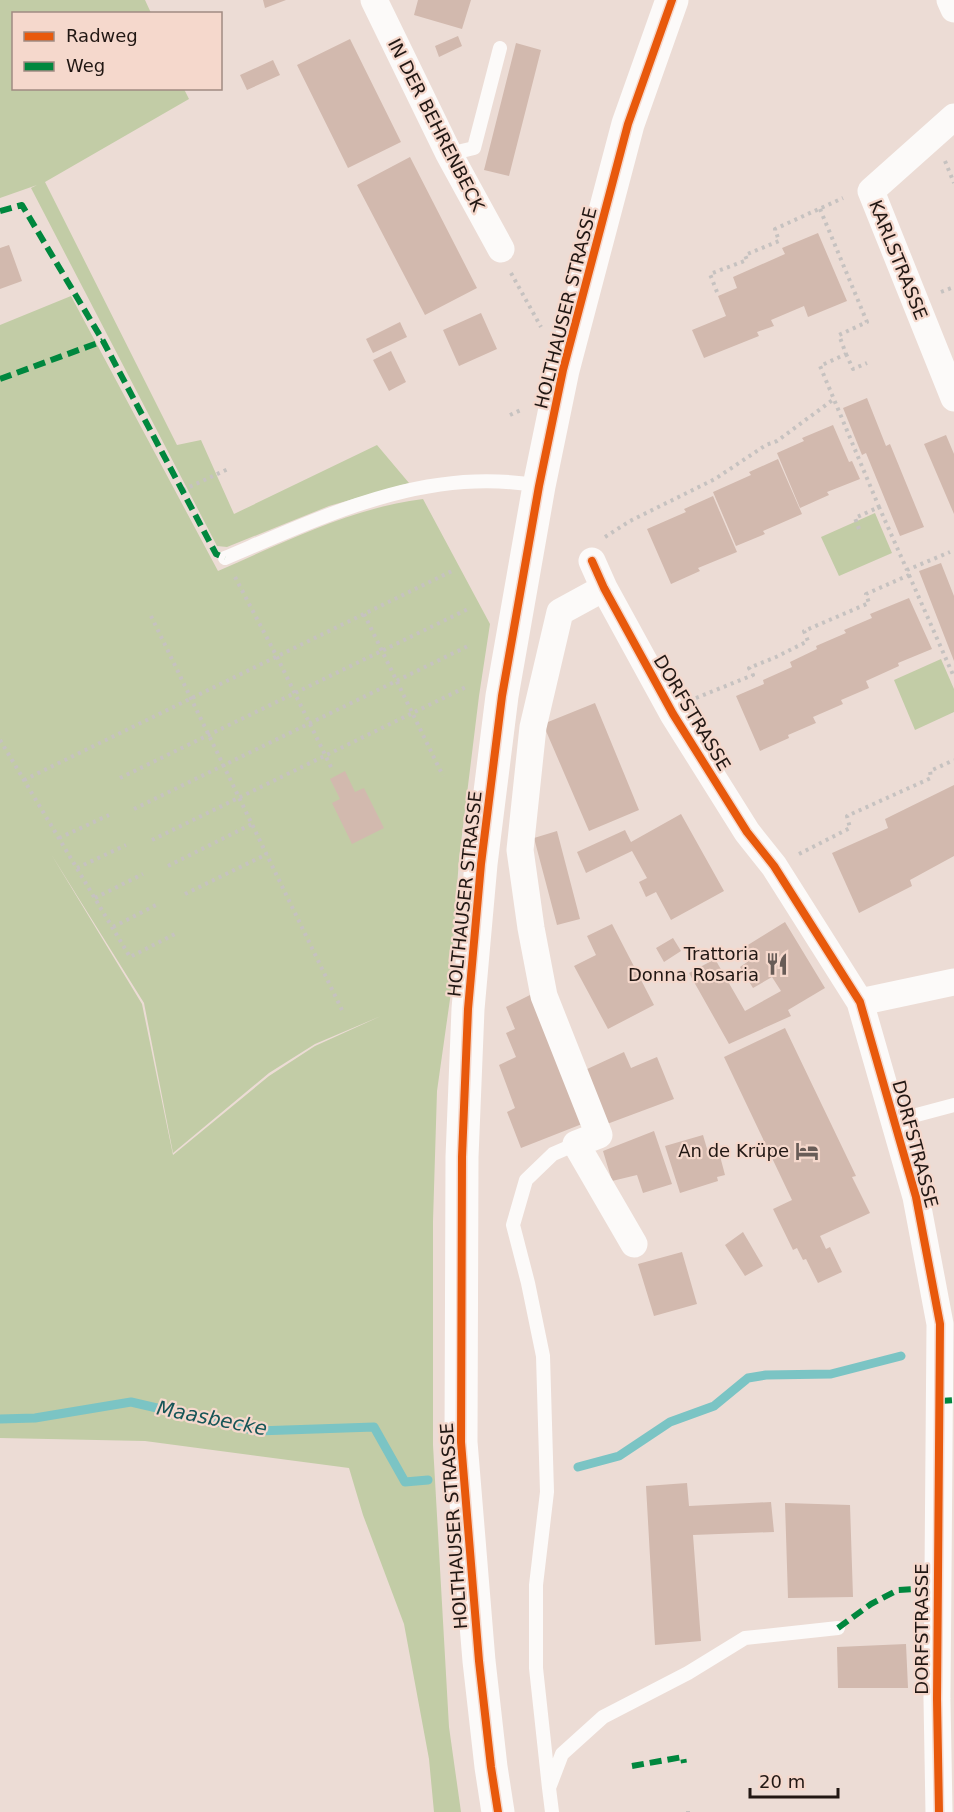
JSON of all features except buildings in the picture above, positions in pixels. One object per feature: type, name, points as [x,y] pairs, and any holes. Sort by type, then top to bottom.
[{"type":"street","name":"IN DER BEHRENBECK","points":[[374,0],[449,154],[501,249]]},
{"type":"street","name":"HOLTHAUSER STRASSE","points":[[498,1812],[479,1661],[461,1442],[462,1156],[468,1009],[481,864],[502,696],[539,486],[563,370],[628,124],[672,0]]},
{"type":"street","points":[[950,0],[954,9]]},
{"type":"street","name":"KARLSTRASSE","points":[[954,117],[871,191],[954,398]]},
{"type":"street","name":"DORFSTRASSE","points":[[592,561],[604,588],[673,714],[747,832],[774,866],[860,1002],[916,1197],[940,1324],[947,1401],[936,1699],[939,1812]]},
{"type":"street","points":[[604,588],[560,612],[533,727],[520,850],[544,996],[599,1135],[576,1144],[634,1244]]},
{"type":"street","points":[[860,1002],[954,982]]},
{"type":"lane","points":[[449,154],[474,148],[500,48]]},
{"type":"lane","points":[[225,558],[327,514],[402,491],[456,481],[520,482],[539,486]]},
{"type":"lane","points":[[894,1121],[954,1105]]},
{"type":"lane","points":[[552,1812],[536,1668],[536,1585],[547,1492],[543,1356],[513,1225],[526,1180],[553,1154],[576,1144]]},
{"type":"lane","points":[[549,1788],[562,1754],[603,1717],[688,1673],[745,1638],[838,1628]]},
{"type":"path","points":[[717,292],[710,274],[747,260],[745,255],[779,241],[776,229],[854,194],[871,191]]},
{"type":"path","points":[[820,209],[867,322],[839,335],[853,369],[867,363]]},
{"type":"path","points":[[501,249],[515,284],[545,336]]},
{"type":"path","points":[[846,354],[820,366],[954,677]]},
{"type":"path","points":[[592,561],[585,551],[630,521],[715,479],[766,445],[777,441],[834,399]]},
{"type":"path","points":[[183,490],[228,469]]},
{"type":"path","points":[[859,529],[855,518],[879,507]]},
{"type":"path","points":[[907,570],[950,552]]},
{"type":"path","points":[[225,558],[332,769]]},
{"type":"path","points":[[24,780],[452,571]]},
{"type":"path","points":[[704,695],[753,675],[749,668],[808,641],[804,631],[869,603],[866,594],[909,576]]},
{"type":"path","points":[[120,778],[470,608]]},
{"type":"path","points":[[364,614],[443,776]]},
{"type":"path","points":[[151,616],[342,1010]]},
{"type":"path","points":[[134,809],[470,645]]},
{"type":"path","points":[[152,840],[466,687]]},
{"type":"path","points":[[0,740],[130,957],[175,934]]},
{"type":"path","points":[[774,866],[850,828],[847,816],[931,778],[930,771],[954,760]]},
{"type":"path","points":[[59,838],[109,815]]},
{"type":"path","points":[[168,866],[252,824]]},
{"type":"path","points":[[76,868],[126,845]]},
{"type":"path","points":[[185,894],[267,854]]},
{"type":"path","points":[[95,898],[143,874]]},
{"type":"path","points":[[113,927],[158,904]]},
{"type":"green space","points":[[0,0],[145,0],[151,12],[12,12],[12,90],[184,90],[189,99],[45,182],[177,445],[201,440],[234,514],[377,445],[409,483],[329,506],[227,547],[217,546],[31,188],[37,185],[0,198]]},
{"type":"green space","points":[[71,296],[218,571],[344,518],[396,503],[423,499],[490,624],[459,859],[450,985],[452,985],[437,1091],[433,1221],[433,1445],[449,1727],[461,1812],[434,1812],[429,1759],[404,1624],[363,1515],[349,1468],[145,1441],[0,1438],[0,325]],"holes":[[[51,854],[144,1003],[173,1153],[269,1073],[315,1044],[381,1016],[315,1046],[269,1076],[173,1155],[142,1004]]]},
{"type":"green space","points":[[875,513],[892,553],[839,576],[821,537]]},
{"type":"green space","points":[[941,659],[954,689],[954,712],[915,730],[894,680]]},
{"type":"waterway","name":"Maasbecke","points":[[578,1467],[619,1456],[670,1422],[714,1406],[748,1378],[766,1375],[831,1374],[901,1356]]},
{"type":"waterway","name":"Maasbecke","points":[[0,1419],[35,1418],[131,1402],[257,1431],[374,1427],[405,1482],[428,1480]]},
{"type":"marked path","points":[[0,211],[22,205],[103,341],[216,554],[225,558]]},
{"type":"marked path","points":[[0,379],[103,341]]},
{"type":"marked path","points":[[940,1401],[954,1400]]},
{"type":"marked path","points":[[838,1628],[871,1604],[898,1590],[937,1588]]},
{"type":"marked path","points":[[632,1766],[683,1757],[684,1763]]},
{"type":"cycle path","points":[[498,1812],[479,1661],[461,1442],[462,1157],[468,1009],[481,864],[502,696],[539,486],[563,370],[628,124],[672,0]]},
{"type":"cycle path","points":[[592,561],[604,588],[673,714],[747,832],[774,866],[860,1002],[916,1197],[940,1324],[937,1699],[939,1812]]},
{"type":"place","name":"Trattoria Donna Rosaria","points":[[777,964]]},
{"type":"place","name":"An de Krüpe","points":[[807,1151]]}]
